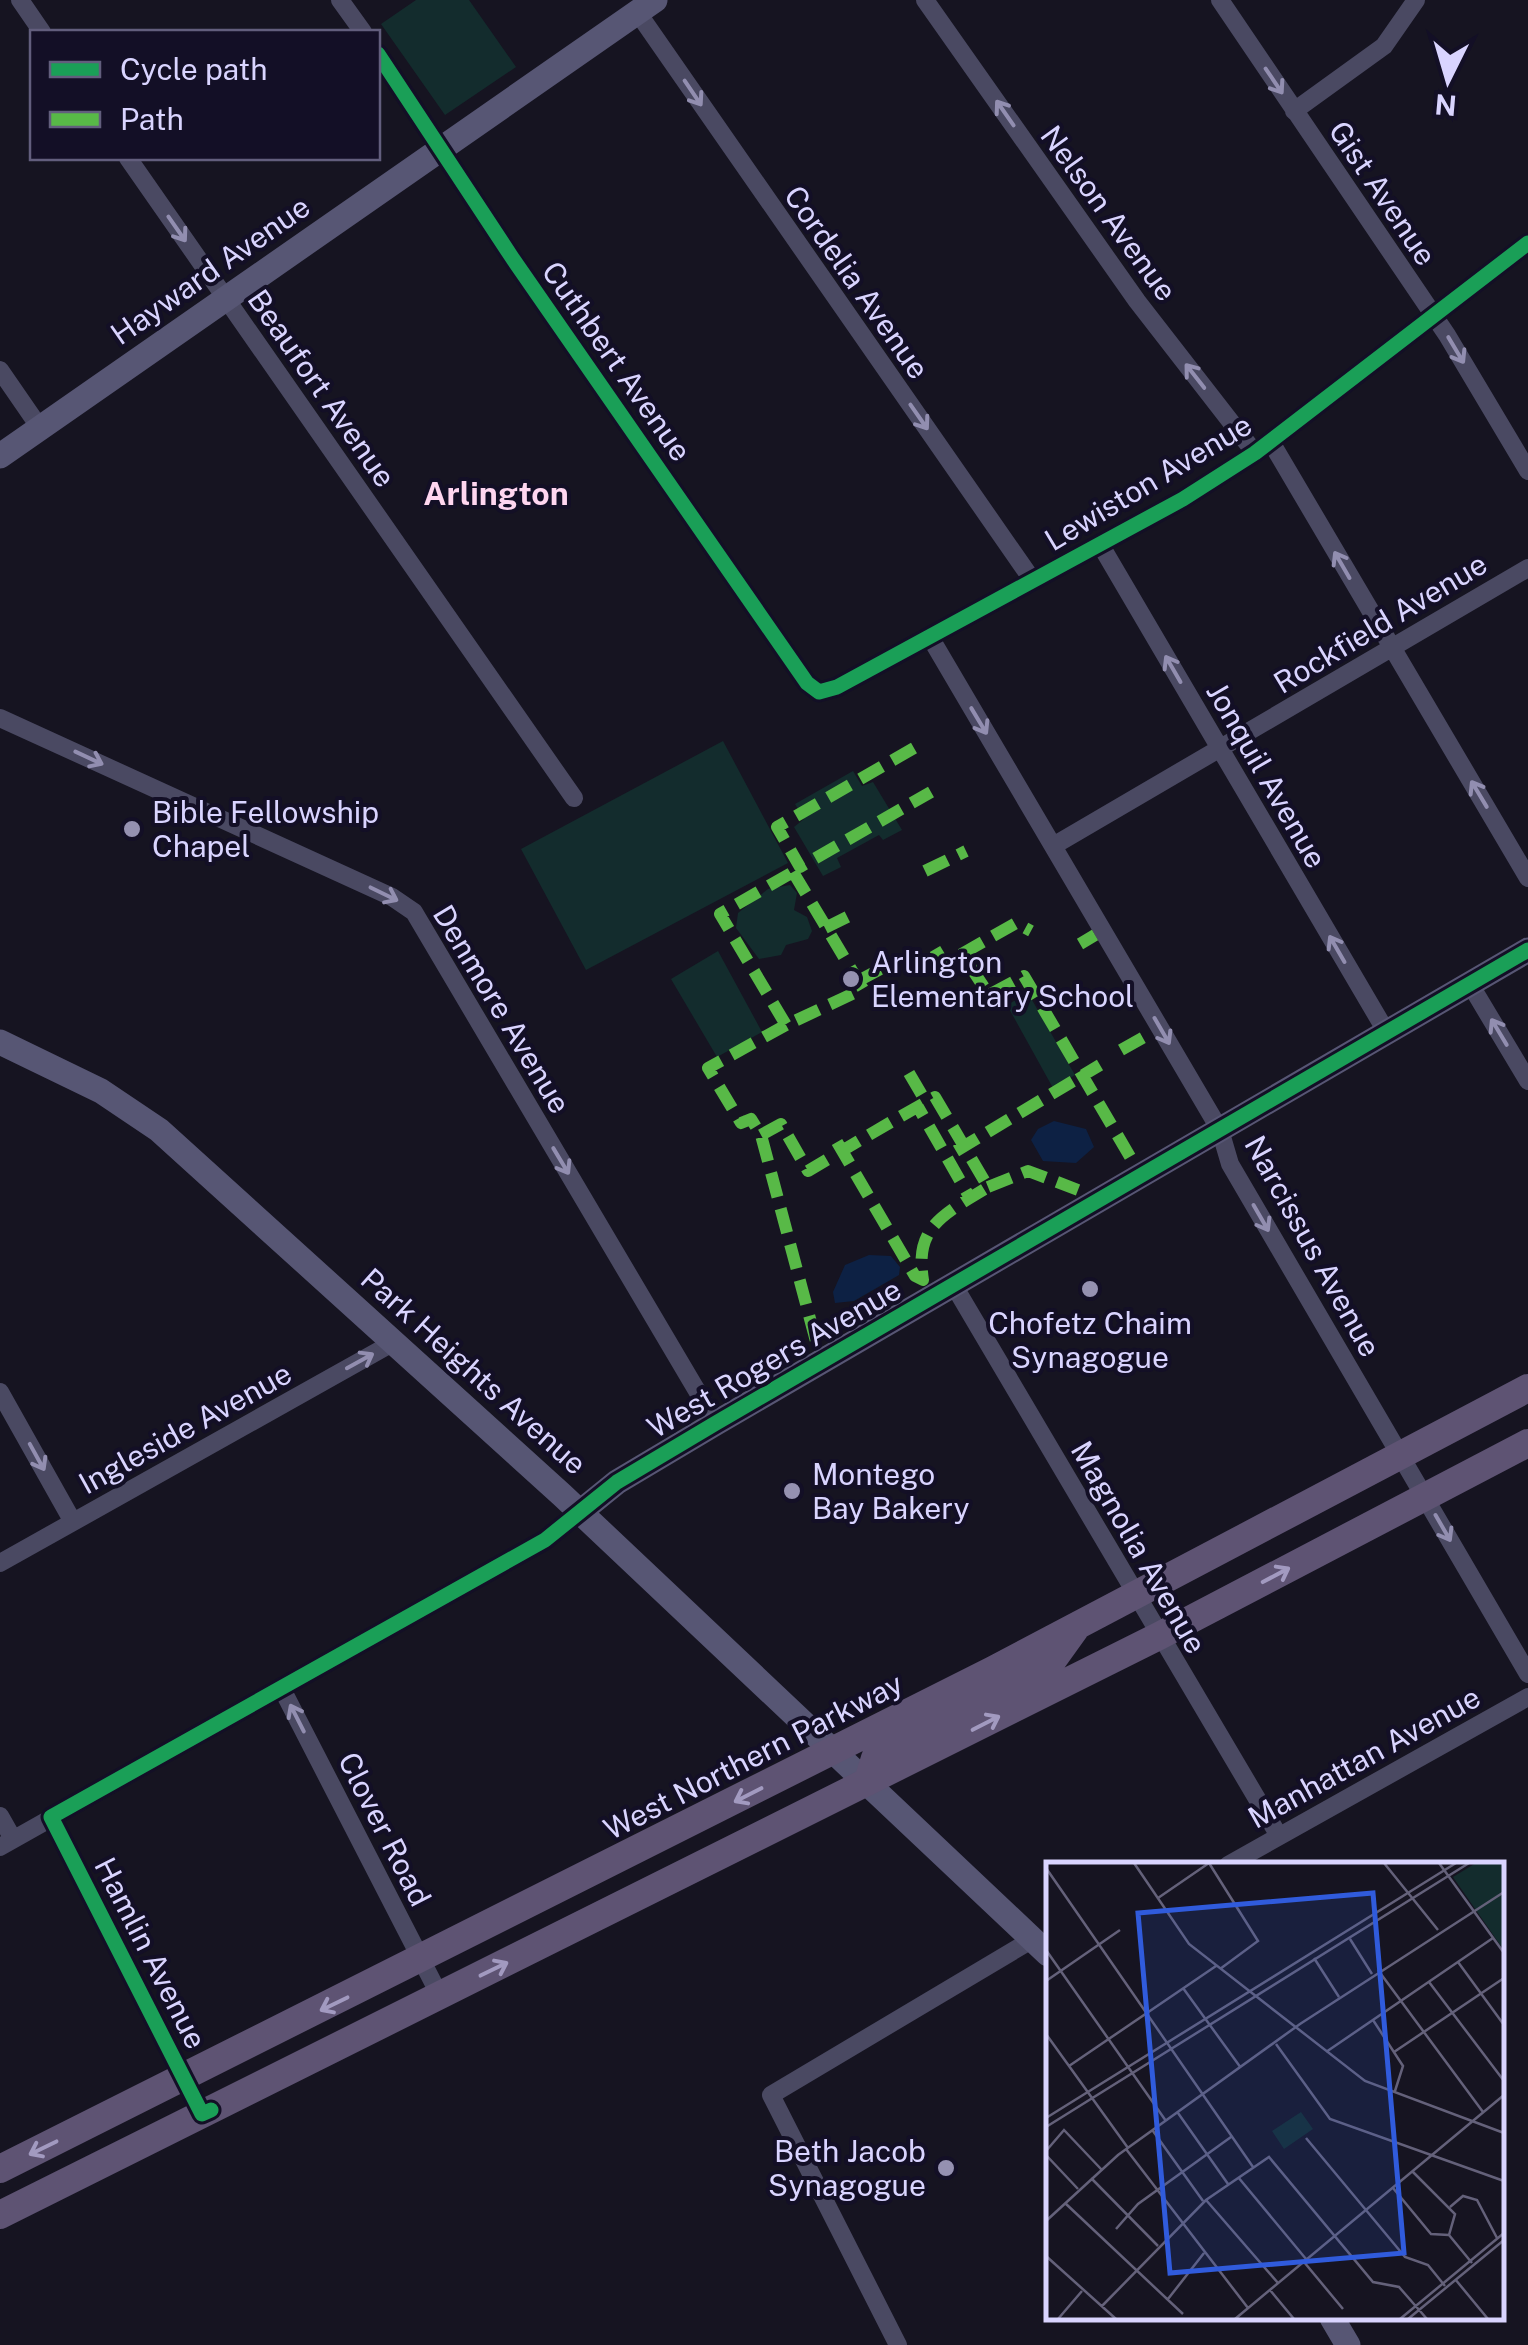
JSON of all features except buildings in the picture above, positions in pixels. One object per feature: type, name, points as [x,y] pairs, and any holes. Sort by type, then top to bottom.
[{"type":"main road","name":"West Northern Parkway","points":[[0,2168],[835,1750],[1528,1388]]},
{"type":"main road","points":[[0,2216],[1159,1636],[1528,1444]]},
{"type":"main road","points":[[868,1782],[875,1758],[1052,1661],[1066,1648],[1077,1626]]},
{"type":"street","points":[[20,0],[41,30]]},
{"type":"street","points":[[340,0],[362,30]]},
{"type":"street","name":"Nelson Avenue","points":[[925,0],[1136,300],[1255,454]]},
{"type":"street","name":"Gist Avenue","points":[[1220,0],[1435,316],[1528,471]]},
{"type":"street","points":[[1294,110],[1384,46],[1416,0]]},
{"type":"street","name":"Hayward Avenue","points":[[0,456],[647,6]]},
{"type":"street","name":"Cordelia Avenue","points":[[647,6],[1033,581]]},
{"type":"street","name":"Cuthbert Avenue","points":[[380,57],[785,651],[819,692]]},
{"type":"street","name":"Beaufort Avenue","points":[[129,160],[574,798]]},
{"type":"street","name":"Lewiston Avenue","points":[[819,692],[837,687],[1033,581],[1255,454],[1528,243]]},
{"type":"street","points":[[0,370],[40,428]]},
{"type":"street","points":[[1271,442],[1528,878]]},
{"type":"street","name":"Jonquil Avenue","points":[[1100,544],[1387,1033]]},
{"type":"street","name":"Rockfield Avenue","points":[[1053,846],[1528,568]]},
{"type":"street","name":"Narcissus Avenue","points":[[930,637],[1220,1130],[1230,1164],[1528,1674]]},
{"type":"street","name":"Denmore Avenue","points":[[0,718],[392,897],[414,912],[716,1423]]},
{"type":"street","name":"West Rogers Avenue","points":[[6,1843],[534,1546],[618,1482],[716,1423],[1528,950]]},
{"type":"street","points":[[1470,984],[1528,1081]]},
{"type":"street","name":"Park Heights Avenue","points":[[0,1042],[101,1091],[158,1130],[396,1341],[1040,1946]]},
{"type":"street","name":"Magnolia Avenue","points":[[954,1284],[1278,1836]]},
{"type":"street","name":"Ingleside Avenue","points":[[0,1563],[396,1341]]},
{"type":"street","points":[[0,1392],[73,1522]]},
{"type":"street","name":"Clover Road","points":[[281,1687],[440,1996]]},
{"type":"street","name":"Manhattan Avenue","points":[[1233,1862],[1528,1697]]},
{"type":"street","points":[[0,1816],[6,1843]]},
{"type":"street","name":"Hamlin Avenue","points":[[52,1817],[202,2114]]},
{"type":"street","points":[[898,2345],[771,2095],[1040,1946]]},
{"type":"street","points":[[1333,2320],[1348,2345]]},
{"type":"green space","points":[[416,0],[469,0],[516,67],[445,115],[381,24]]},
{"type":"green space","points":[[723,741],[788,863],[586,970],[521,849]]},
{"type":"green space","points":[[853,771],[862,786],[873,782],[902,830],[883,840],[879,835],[837,858],[841,867],[823,876],[794,827],[804,819],[795,804]]},
{"type":"green space","points":[[790,885],[797,893],[794,910],[807,917],[812,931],[808,939],[786,945],[781,955],[759,959],[736,928],[738,913],[768,889]]},
{"type":"green space","points":[[718,951],[762,1032],[717,1057],[671,979]]},
{"type":"green space","points":[[1028,993],[1075,1075],[1053,1088],[1007,1005]]},
{"type":"water","points":[[1054,1121],[1086,1129],[1094,1147],[1076,1163],[1043,1161],[1031,1140],[1038,1129]]},
{"type":"water","points":[[869,1255],[891,1256],[900,1267],[899,1275],[854,1301],[835,1303],[833,1292],[845,1265]]},
{"type":"marked path","points":[[914,748],[777,827],[800,867],[931,792]]},
{"type":"marked path","points":[[925,871],[966,851]]},
{"type":"marked path","points":[[793,872],[863,989],[786,1025],[720,914],[800,867]]},
{"type":"marked path","points":[[825,928],[853,914]]},
{"type":"marked path","points":[[935,949],[944,964],[1016,923],[1031,931]]},
{"type":"marked path","points":[[1080,944],[1095,935]]},
{"type":"marked path","points":[[858,981],[888,965]]},
{"type":"marked path","points":[[970,966],[989,995],[1024,976],[1132,1160]]},
{"type":"marked path","points":[[786,1025],[708,1068],[741,1123],[751,1119],[761,1135],[817,1345]]},
{"type":"marked path","points":[[1121,1050],[1153,1032]]},
{"type":"marked path","points":[[956,1151],[1100,1065]]},
{"type":"marked path","points":[[909,1073],[926,1102]]},
{"type":"marked path","points":[[761,1135],[781,1124],[808,1171],[935,1097],[988,1187],[970,1198],[918,1107]]},
{"type":"marked path","points":[[837,1142],[915,1276],[923,1280],[922,1251],[930,1230],[970,1198]]},
{"type":"marked path","points":[[988,1187],[1028,1171],[1078,1190]]},
{"type":"cycle path","points":[[380,57],[513,259],[807,683],[819,692],[837,687],[1183,499],[1255,453],[1528,243]]},
{"type":"cycle path","points":[[211,2110],[202,2114],[51,1817],[545,1540],[617,1482],[1528,950]]},
{"type":"place","name":"Bible Fellowship Chapel","points":[[132,829]]},
{"type":"place","name":"Arlington Elementary School","points":[[851,979]]},
{"type":"place","name":"Chofetz Chaim Synagogue","points":[[1090,1289]]},
{"type":"place","name":"Montego Bay Bakery","points":[[792,1491]]},
{"type":"place","name":"Beth Jacob Synagogue","points":[[946,2168]]},
{"type":"district","name":"Arlington","points":[[496,493]]}]
